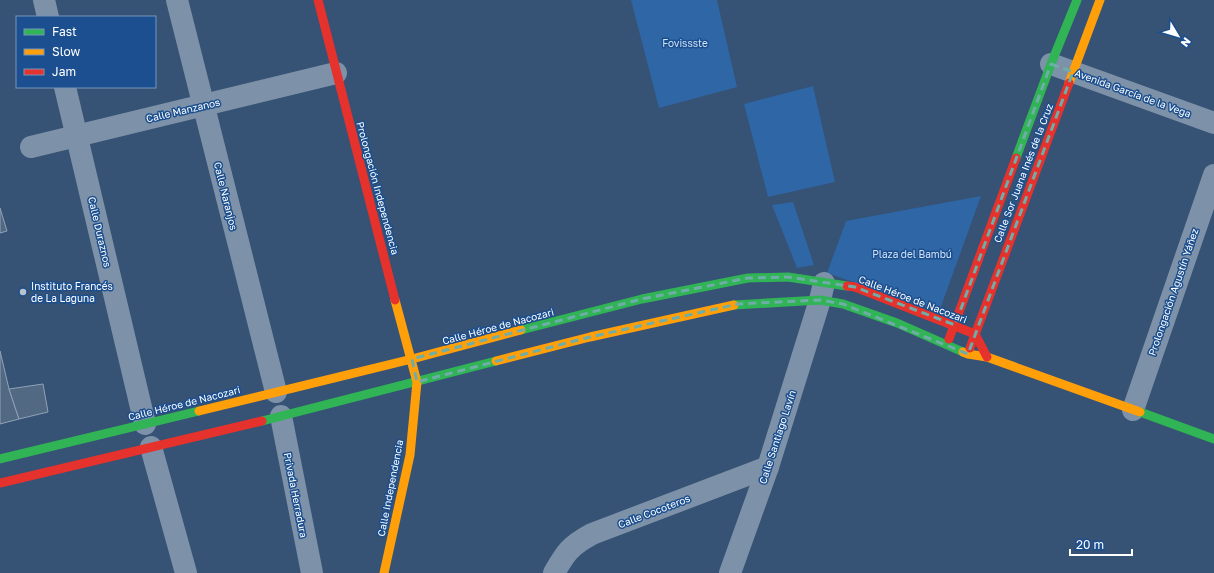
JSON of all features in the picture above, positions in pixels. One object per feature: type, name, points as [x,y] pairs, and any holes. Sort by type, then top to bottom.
[{"type":"main road","name":"Prolongación Independencia","points":[[318,0],[417,382]]},
{"type":"main road","name":"Calle Sor Juana Inés de la Cruz","points":[[946,345],[1051,64],[1077,0]]},
{"type":"main road","name":"Calle Sor Juana Inés de la Cruz","points":[[968,354],[1100,0]]},
{"type":"main road","name":"Calle Héroe de Nacozari","points":[[0,459],[412,360],[642,300],[748,278],[788,277],[822,291],[843,304],[897,323],[968,354],[987,357],[1214,439]]},
{"type":"main road","name":"Calle Héroe de Nacozari","points":[[0,484],[281,416],[590,337],[738,304],[822,291],[855,287],[975,334],[987,357]]},
{"type":"main road","name":"Calle Independencia","points":[[384,573],[410,455],[417,382]]},
{"type":"street","points":[[44,0],[48,16]]},
{"type":"street","name":"Calle Naranjos","points":[[177,0],[276,392]]},
{"type":"street","name":"Avenida García de la Vega","points":[[1051,64],[1214,122]]},
{"type":"street","name":"Calle Manzanos","points":[[31,147],[336,74]]},
{"type":"street","name":"Calle Duraznos","points":[[66,88],[145,424]]},
{"type":"street","name":"Prolongación Agustín Yáñez","points":[[1132,410],[1214,175]]},
{"type":"street","name":"Calle Santiago Lavín","points":[[730,573],[768,467],[822,291]]},
{"type":"street","name":"Privada Herradura","points":[[281,416],[312,573]]},
{"type":"street","points":[[151,447],[186,573]]},
{"type":"street","name":"Calle Cocoteros","points":[[554,573],[564,554],[576,543],[592,534],[768,467]]},
{"type":"highlighted area","points":[[1051,64],[1073,72],[968,354],[843,304],[820,300],[738,304],[590,337],[417,382],[412,359],[642,299],[748,278],[788,277],[855,287],[955,325]]},
{"type":"green space","name":"Fovissste","points":[[631,0],[717,0],[737,87],[659,108]]},
{"type":"green space","points":[[813,86],[835,182],[768,197],[744,104]]},
{"type":"green space","name":"Plaza del Bambú","points":[[981,196],[939,312],[827,273],[846,221]]},
{"type":"green space","points":[[793,202],[814,265],[797,268],[772,205]]},
{"type":"building","points":[[0,208],[7,231],[0,233]]},
{"type":"building","points":[[0,351],[9,389],[19,419],[0,424]]},
{"type":"building","points":[[43,384],[48,412],[19,419],[9,389]]},
{"type":"traffic: fast","points":[[1016,158],[1051,64],[1077,0]]},
{"type":"traffic: fast","points":[[521,330],[642,299],[748,278],[788,277],[847,286]]},
{"type":"traffic: fast","points":[[734,305],[820,300],[843,304],[897,323],[963,352]]},
{"type":"traffic: fast","points":[[262,421],[496,361]]},
{"type":"traffic: fast","points":[[0,459],[199,411]]},
{"type":"traffic: fast","points":[[1140,412],[1214,439]]},
{"type":"traffic: slow","points":[[1069,83],[1100,0]]},
{"type":"traffic: slow","points":[[384,573],[410,455],[417,382],[395,300]]},
{"type":"traffic: slow","points":[[496,361],[590,337],[734,305]]},
{"type":"traffic: slow","points":[[199,411],[412,359],[521,330]]},
{"type":"traffic: slow","points":[[963,352],[987,357],[1140,412]]},
{"type":"traffic: jam","points":[[318,0],[395,300]]},
{"type":"traffic: jam","points":[[970,348],[1069,83]]},
{"type":"traffic: jam","points":[[949,339],[1016,158]]},
{"type":"traffic: jam","points":[[847,286],[855,287],[975,334],[987,357]]},
{"type":"traffic: jam","points":[[0,483],[262,421]]},
{"type":"place","name":"Instituto Francés de La Laguna","points":[[23,292]]}]
